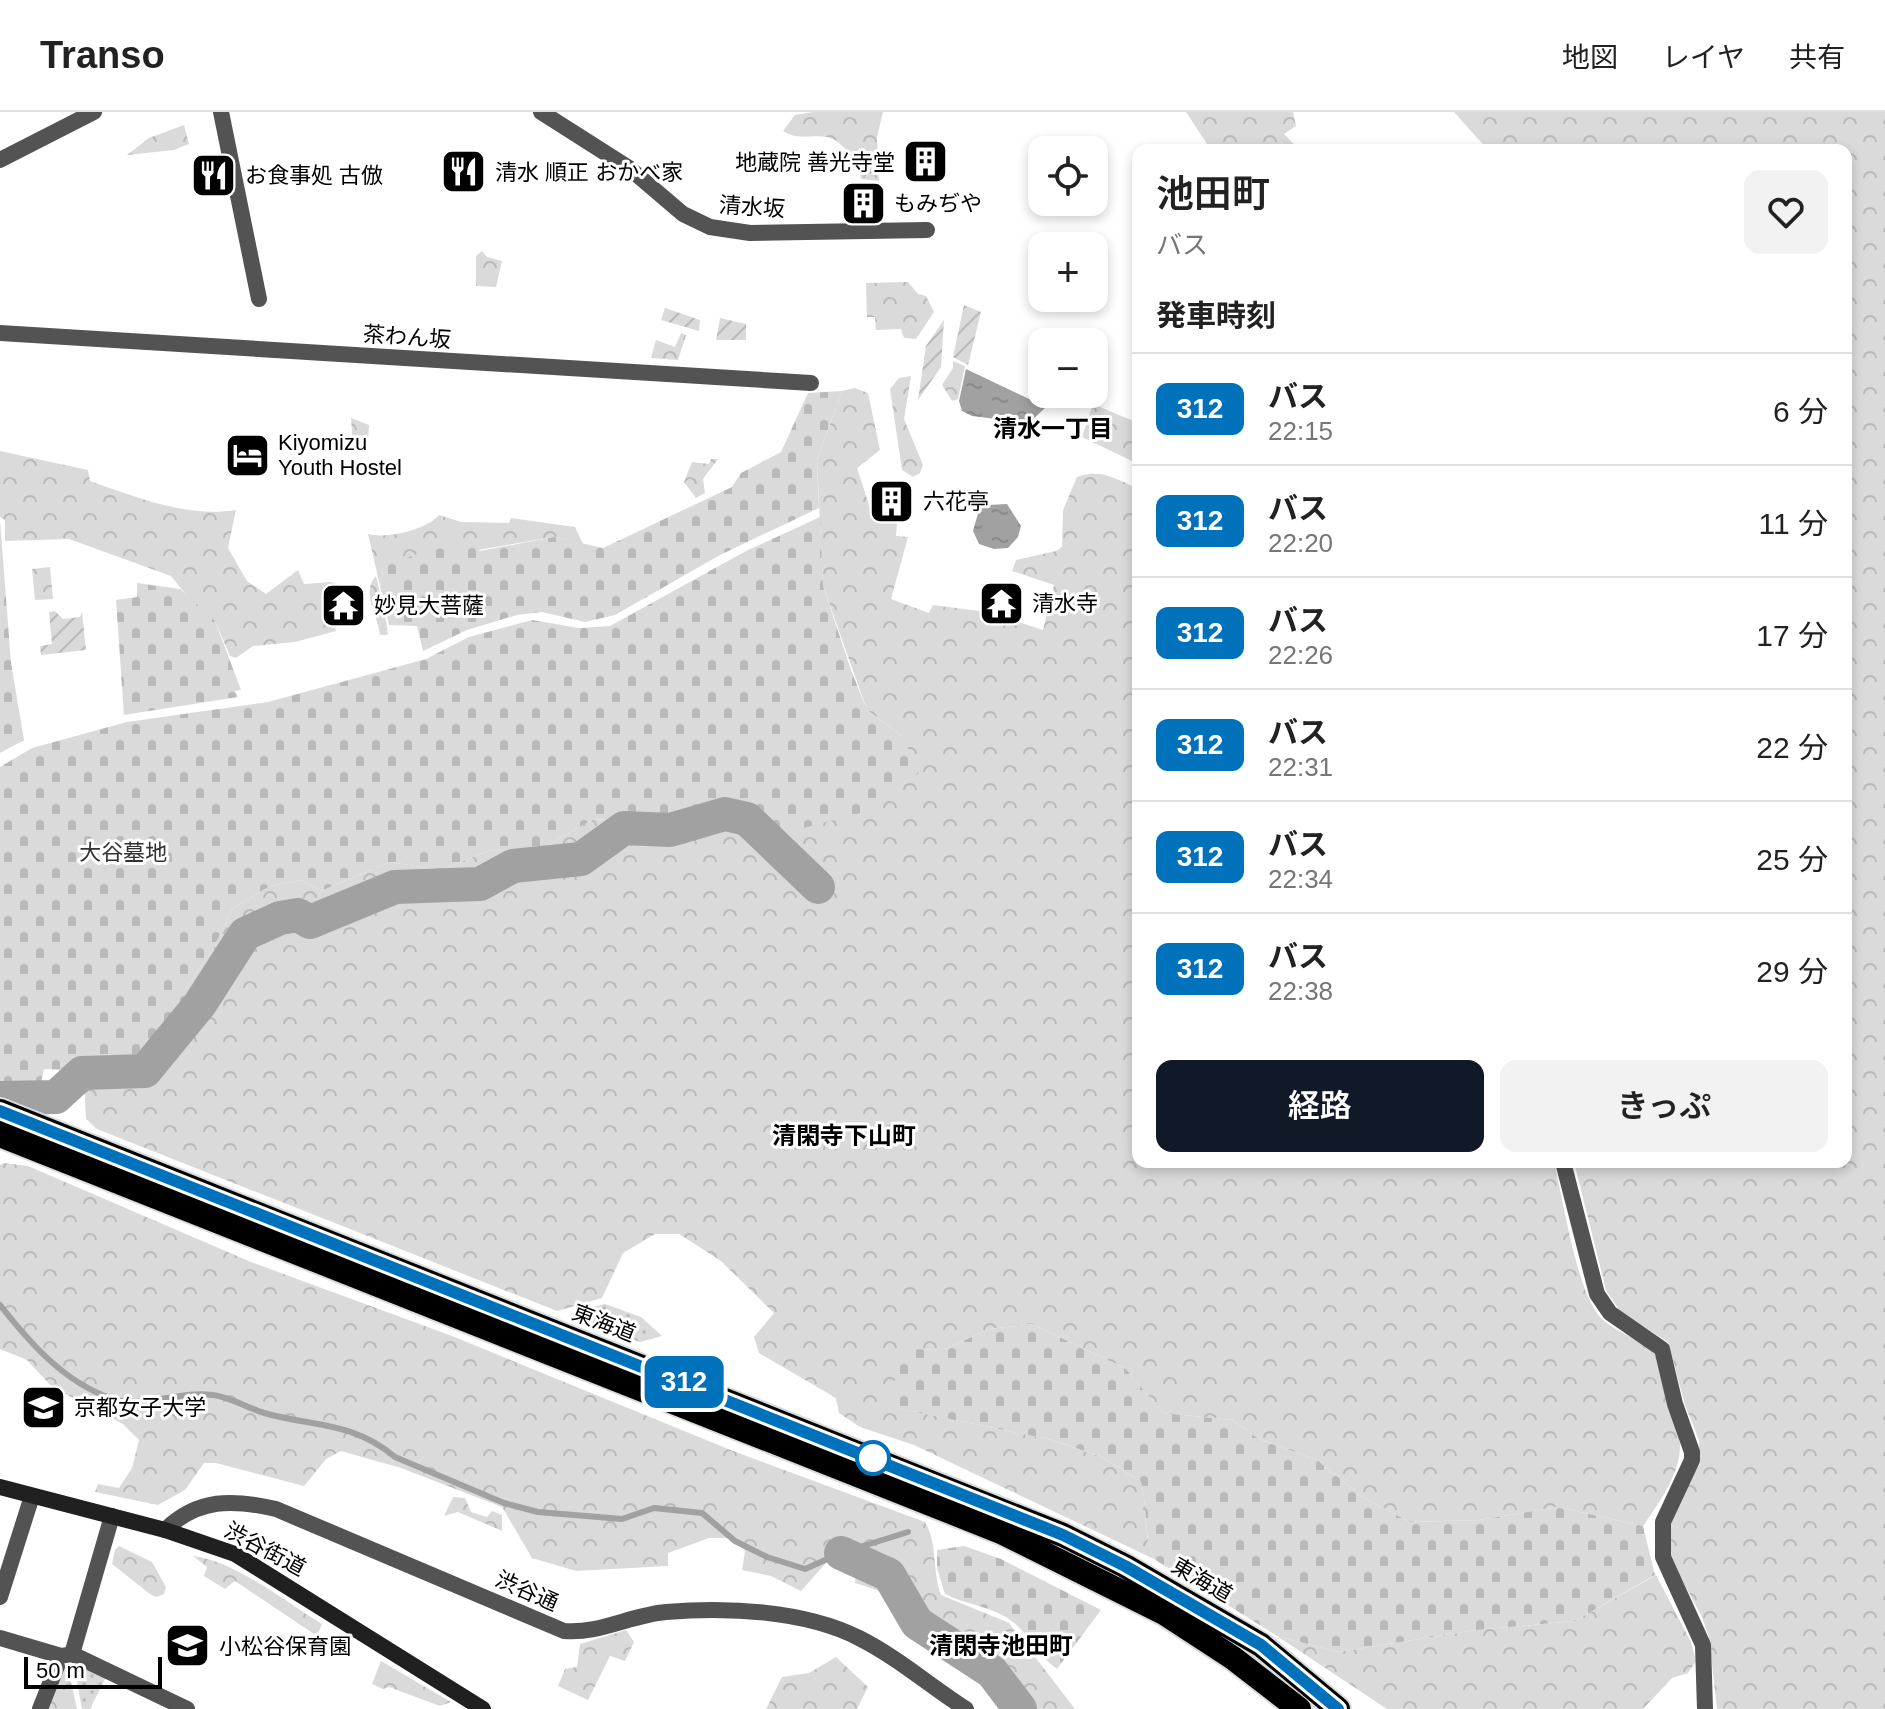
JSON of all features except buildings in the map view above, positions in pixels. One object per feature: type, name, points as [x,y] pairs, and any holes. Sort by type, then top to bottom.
[{"type":"highway","name":"東海道","points":[[0,1111],[1063,1535],[1125,1566],[1261,1645],[1338,1709]]},
{"type":"highway","points":[[0,1135],[1001,1532],[1164,1613],[1233,1658],[1299,1709]]},
{"type":"main road","name":"渋谷街道","points":[[0,1487],[165,1530],[212,1545],[256,1565],[483,1709]]},
{"type":"street","points":[[0,160],[94,112]]},
{"type":"street","points":[[221,112],[259,299]]},
{"type":"street","name":"清水坂","points":[[541,112],[629,168],[683,214],[710,227],[750,233],[927,230]]},
{"type":"street","name":"茶わん坂","points":[[0,333],[811,383]]},
{"type":"street","points":[[1565,1168],[1597,1294],[1610,1313],[1662,1349],[1675,1404],[1692,1443],[1692,1460],[1671,1499],[1661,1542],[1663,1557],[1703,1645],[1705,1709]]},
{"type":"street","points":[[0,1597],[32,1496]]},
{"type":"street","name":"渋谷通","points":[[165,1530],[186,1511],[208,1503],[242,1503],[276,1509],[564,1631],[589,1631],[668,1612],[761,1614],[816,1624],[857,1636],[966,1709]]},
{"type":"street","points":[[40,1709],[67,1655],[112,1516]]},
{"type":"street","points":[[0,1638],[67,1655],[187,1709]]},
{"type":"green space","points":[[883,112],[877,137],[879,181],[861,179],[849,154],[833,139],[794,136],[783,131],[795,115]]},
{"type":"green space","points":[[1186,112],[1293,112],[1296,126],[1284,134],[1294,144],[1207,144]]},
{"type":"green space","points":[[1454,112],[1885,112],[1885,1709],[1717,1709],[1709,1637],[1702,1617],[1669,1556],[1669,1534],[1676,1501],[1700,1464],[1699,1440],[1685,1405],[1668,1342],[1620,1311],[1606,1290],[1576,1168],[1852,1168],[1852,144],[1483,144]]},
{"type":"green space","points":[[184,125],[189,144],[174,150],[127,155],[149,138]]},
{"type":"green space","points":[[482,251],[487,257],[502,261],[496,287],[476,286],[476,256]]},
{"type":"green space","points":[[908,282],[918,294],[926,296],[934,312],[916,339],[904,338],[901,329],[876,330],[875,317],[867,317],[866,283]]},
{"type":"green space","points":[[964,305],[981,312],[968,365],[953,357]]},
{"type":"green space","points":[[665,308],[700,320],[699,331],[661,320]]},
{"type":"green space","points":[[720,318],[746,324],[746,340],[716,340]]},
{"type":"green space","points":[[944,320],[941,367],[918,400],[926,346]]},
{"type":"green space","points":[[681,333],[686,335],[678,360],[651,358],[656,340],[675,347]]},
{"type":"green space","points":[[953,361],[965,366],[958,399],[952,401],[942,385],[953,368]]},
{"type":"green space","points":[[911,376],[904,419],[923,465],[920,473],[913,477],[902,470],[890,389],[899,378]]},
{"type":"green space","points":[[855,388],[868,393],[880,450],[857,468],[872,514],[898,511],[896,536],[908,537],[891,599],[929,613],[933,605],[987,612],[1043,630],[1054,585],[1012,571],[1016,560],[1062,547],[1063,510],[1077,477],[1101,474],[1132,486],[1132,1168],[1555,1168],[1578,1267],[1592,1305],[1606,1323],[1644,1345],[1657,1357],[1678,1427],[1680,1444],[1672,1479],[1643,1526],[1558,1507],[1479,1520],[1410,1522],[1364,1498],[1317,1460],[1259,1439],[1232,1420],[1163,1413],[1126,1369],[1032,1324],[989,1329],[943,1350],[916,1349],[892,1407],[1052,1440],[1102,1457],[1141,1482],[1148,1540],[1154,1559],[914,1445],[860,1427],[839,1413],[836,1398],[759,1353],[754,1337],[774,1313],[721,1261],[679,1234],[655,1234],[623,1253],[602,1298],[557,1311],[97,1129],[86,1119],[88,1079],[101,1071],[141,1066],[183,992],[213,949],[232,909],[270,886],[301,880],[321,891],[390,862],[440,870],[493,849],[534,853],[594,819],[644,823],[728,805],[903,737],[867,710],[823,586],[817,460],[842,391]]},
{"type":"green space","points":[[842,391],[817,460],[819,508],[720,555],[615,615],[585,622],[542,612],[517,615],[467,630],[423,651],[417,626],[389,625],[380,586],[384,566],[432,549],[476,546],[480,551],[554,537],[603,548],[732,487],[741,473],[781,452],[808,393]]},
{"type":"green space","points":[[1092,408],[1102,408],[1132,420],[1132,461],[1082,437]]},
{"type":"green space","points":[[351,418],[369,425],[368,442],[353,447]]},
{"type":"green space","points":[[0,451],[88,470],[90,481],[180,509],[236,510],[228,548],[247,581],[266,594],[298,570],[304,584],[331,582],[339,585],[348,614],[334,622],[336,631],[295,642],[253,646],[236,658],[230,656],[215,621],[195,606],[171,576],[69,539],[5,541],[5,520],[0,517]]},
{"type":"green space","points":[[711,459],[718,459],[703,479],[705,493],[696,498],[684,482],[692,462],[709,464]]},
{"type":"green space","points":[[439,515],[461,522],[509,523],[511,518],[575,527],[583,544],[554,537],[384,566],[380,586],[368,534],[406,532],[425,525]]},
{"type":"green space","name":"大谷墓地","points":[[820,517],[823,586],[851,670],[867,710],[903,737],[919,773],[881,804],[864,812],[762,839],[728,805],[644,823],[594,819],[534,853],[493,849],[440,870],[390,862],[321,891],[301,880],[270,886],[232,909],[213,949],[183,992],[186,1006],[140,1066],[99,1071],[44,1069],[38,1095],[0,1084],[0,767],[32,748],[127,722],[268,702],[426,659],[469,637],[532,620],[579,628],[610,626],[746,551]]},
{"type":"green space","points":[[0,520],[11,663],[24,740],[0,753]]},
{"type":"green space","points":[[50,567],[53,599],[35,600],[32,569]]},
{"type":"green space","points":[[376,576],[388,635],[380,635],[370,598]]},
{"type":"green space","points":[[137,583],[180,589],[215,621],[241,690],[235,691],[238,697],[124,715],[116,600],[137,597]]},
{"type":"green space","points":[[55,611],[63,619],[80,617],[82,612],[86,650],[41,655],[40,646],[52,644],[49,612]]},
{"type":"green space","points":[[0,1165],[28,1166],[251,1262],[452,1336],[733,1451],[925,1522],[932,1539],[941,1595],[1009,1623],[1075,1709],[1022,1709],[1001,1677],[973,1653],[940,1634],[895,1596],[855,1583],[857,1562],[832,1556],[801,1591],[771,1576],[742,1570],[745,1551],[736,1538],[709,1538],[668,1553],[668,1566],[576,1571],[532,1558],[502,1507],[401,1468],[341,1451],[326,1459],[304,1486],[216,1463],[204,1463],[185,1490],[158,1505],[95,1492],[98,1484],[119,1488],[132,1468],[139,1440],[123,1424],[52,1387],[27,1360],[0,1349]]},
{"type":"green space","points":[[605,1304],[641,1317],[662,1336],[640,1342],[574,1320],[571,1313]]},
{"type":"green space","points":[[1032,1324],[1126,1369],[1163,1413],[1232,1420],[1259,1439],[1317,1460],[1364,1498],[1410,1522],[1479,1520],[1558,1507],[1643,1526],[1655,1575],[1575,1621],[1476,1630],[1338,1652],[1277,1636],[1154,1559],[1148,1540],[1141,1482],[1102,1457],[1052,1440],[891,1407],[896,1370],[916,1349],[943,1350],[989,1329]]},
{"type":"green space","points":[[453,1497],[465,1498],[471,1512],[487,1517],[492,1511],[502,1515],[502,1531],[458,1512],[444,1516]]},
{"type":"green space","points":[[119,1546],[152,1562],[166,1587],[164,1594],[156,1597],[150,1594],[112,1564]]},
{"type":"green space","points":[[964,1546],[1001,1559],[1101,1610],[1057,1669],[1009,1619],[945,1594],[937,1568],[937,1550]]},
{"type":"green space","points":[[193,1556],[226,1566],[276,1594],[322,1624],[317,1636],[235,1581],[225,1589],[204,1576],[207,1567]]},
{"type":"green space","points":[[1656,1575],[1691,1642],[1696,1661],[1688,1673],[1672,1678],[1643,1709],[1387,1709],[1277,1636],[1338,1652],[1476,1630],[1575,1621]]},
{"type":"green space","points":[[626,1630],[634,1642],[625,1661],[610,1656],[588,1700],[558,1686],[565,1669],[577,1667],[580,1644]]},
{"type":"green space","points":[[836,1657],[868,1687],[857,1709],[766,1709],[782,1677],[809,1673]]},
{"type":"green space","points":[[381,1661],[451,1702],[440,1706],[372,1684]]},
{"type":"green space","points":[[67,1663],[77,1709],[44,1709]]},
{"type":"green space","points":[[74,1665],[106,1677],[90,1709],[82,1709]]},
{"type":"water","points":[[966,369],[1028,398],[1028,408],[1045,408],[1029,423],[972,416],[962,411],[959,401]]},
{"type":"water","points":[[1007,504],[1021,526],[1018,537],[1008,548],[994,549],[979,544],[973,531],[979,510],[988,505]]},
{"type":"waterway","points":[[0,1098],[56,1097],[82,1073],[145,1071],[200,1004],[245,934],[280,918],[298,915],[310,922],[395,887],[480,884],[513,866],[581,859],[624,828],[670,830],[725,814],[747,819],[818,887]]},
{"type":"waterway","points":[[0,1305],[36,1347],[62,1371],[110,1398],[136,1402],[200,1394],[219,1396],[264,1413],[348,1431],[379,1445],[395,1457],[504,1503],[538,1512],[622,1519],[654,1508],[702,1513],[735,1541],[767,1557],[805,1569],[841,1553],[908,1532]]},
{"type":"waterway","points":[[841,1553],[889,1575],[917,1623],[992,1672],[1020,1709]]},
{"type":"bus line","name":"312","points":[[0,1111],[1063,1535],[1125,1566],[1261,1645],[1338,1709]]},
{"type":"place","name":"地蔵院 善光寺堂","points":[[926,162]]},
{"type":"place","name":"清水 順正 おかべ家","points":[[464,172]]},
{"type":"place","name":"お食事処 古倣","points":[[214,175]]},
{"type":"place","name":"もみぢや","points":[[863,203]]},
{"type":"place","name":"Kiyomizu Youth Hostel","points":[[247,455]]},
{"type":"place","name":"六花亭","points":[[892,501]]},
{"type":"place","name":"清水寺","points":[[1001,603]]},
{"type":"place","name":"妙見大菩薩","points":[[343,605]]},
{"type":"place","name":"京都女子大学","points":[[43,1407]]},
{"type":"place","name":"小松谷保育園","points":[[188,1646]]},
{"type":"district","name":"清水一丁目","points":[[1053,428]]},
{"type":"district","name":"清閑寺下山町","points":[[844,1135]]},
{"type":"district","name":"清閑寺池田町","points":[[1001,1645]]}]
